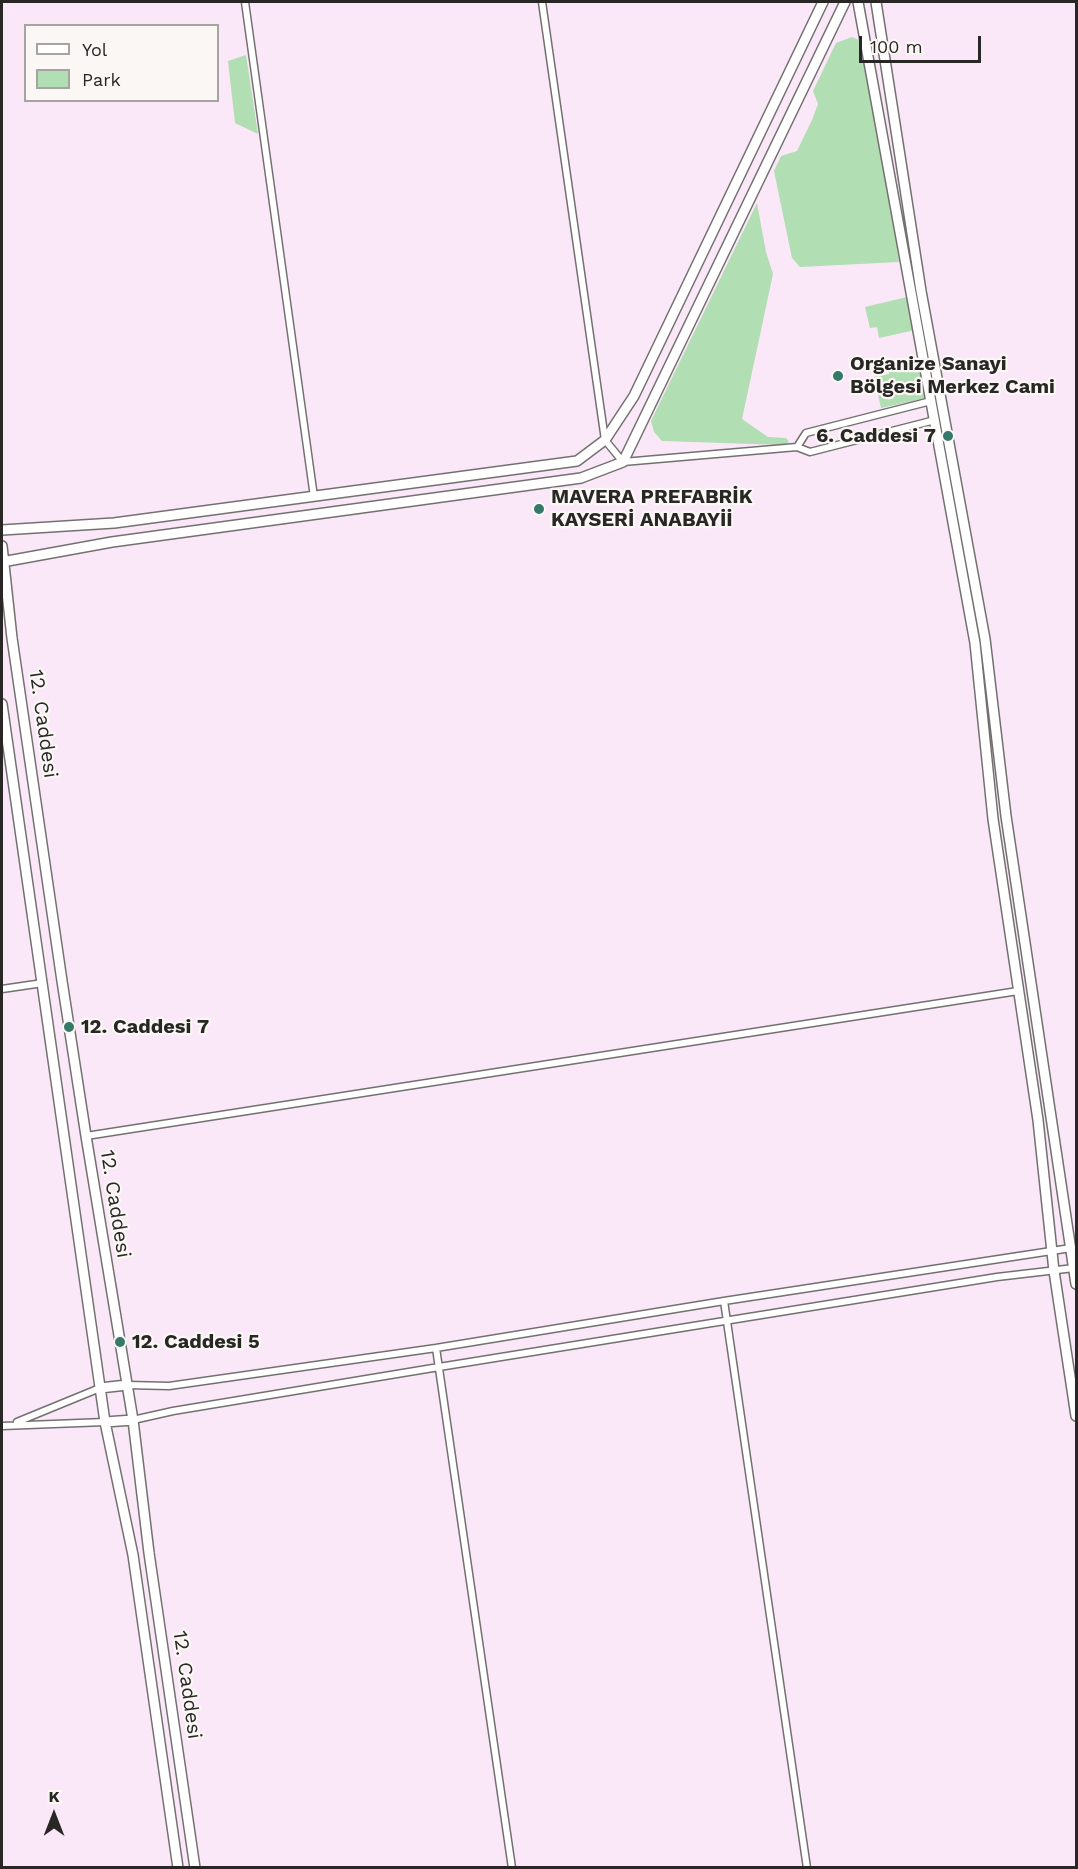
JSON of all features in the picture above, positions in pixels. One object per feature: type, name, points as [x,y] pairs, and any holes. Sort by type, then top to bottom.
[{"type":"street","points":[[245,2],[317,513]]},
{"type":"street","points":[[542,2],[605,440],[623,462]]},
{"type":"street","points":[[2,530],[114,522],[577,461],[605,440],[634,396],[823,2]]},
{"type":"street","points":[[623,462],[844,2]]},
{"type":"street","points":[[858,2],[975,643],[993,819],[1038,1120],[1054,1271],[1077,1416]]},
{"type":"street","points":[[876,2],[921,291],[985,639],[1006,816],[1077,1284]]},
{"type":"street","points":[[797,447],[806,433],[931,401]]},
{"type":"street","points":[[2,561],[112,542],[581,478],[623,462],[797,447],[810,452],[935,420]]},
{"type":"street","name":"12. Caddesi","points":[[2,546],[12,638],[86,1136],[134,1420],[149,1553],[195,1868]]},
{"type":"street","name":"12. Caddesi","points":[[2,704],[105,1422],[133,1555],[178,1868]]},
{"type":"street","points":[[2,988],[42,983]]},
{"type":"street","points":[[86,1136],[1018,991]]},
{"type":"street","points":[[14,1424],[100,1388],[127,1385],[169,1386],[436,1348],[1052,1251],[1074,1254]]},
{"type":"street","points":[[2,1426],[134,1420],[173,1411],[439,1366],[997,1277],[1074,1268]]},
{"type":"street","points":[[724,1301],[807,1868]]},
{"type":"street","points":[[436,1348],[512,1868]]},
{"type":"shaded area","points":[[2,2],[1076,2],[1076,1867],[2,1867]]},
{"type":"green space","points":[[852,37],[861,41],[892,208],[899,262],[800,267],[792,258],[774,171],[781,156],[797,151],[818,104],[813,91],[836,43]]},
{"type":"green space","points":[[246,55],[258,134],[235,123],[228,61]]},
{"type":"green space","points":[[757,203],[766,252],[773,274],[742,419],[768,437],[786,438],[789,442],[784,445],[662,441],[654,432],[651,421]]},
{"type":"green space","points":[[907,297],[915,330],[879,338],[877,327],[870,328],[865,307]]},
{"type":"green space","points":[[918,361],[926,398],[881,408],[874,377],[889,374],[888,367]]},
{"type":"place","name":"Organize Sanayi Bölgesi Merkez Cami","points":[[838,376]]},
{"type":"place","name":"6. Caddesi 7","points":[[948,436]]},
{"type":"place","name":"MAVERA PREFABRİK KAYSERİ ANABAYİİ","points":[[539,509]]},
{"type":"place","name":"12. Caddesi 7","points":[[69,1027]]},
{"type":"place","name":"12. Caddesi 5","points":[[120,1342]]}]
